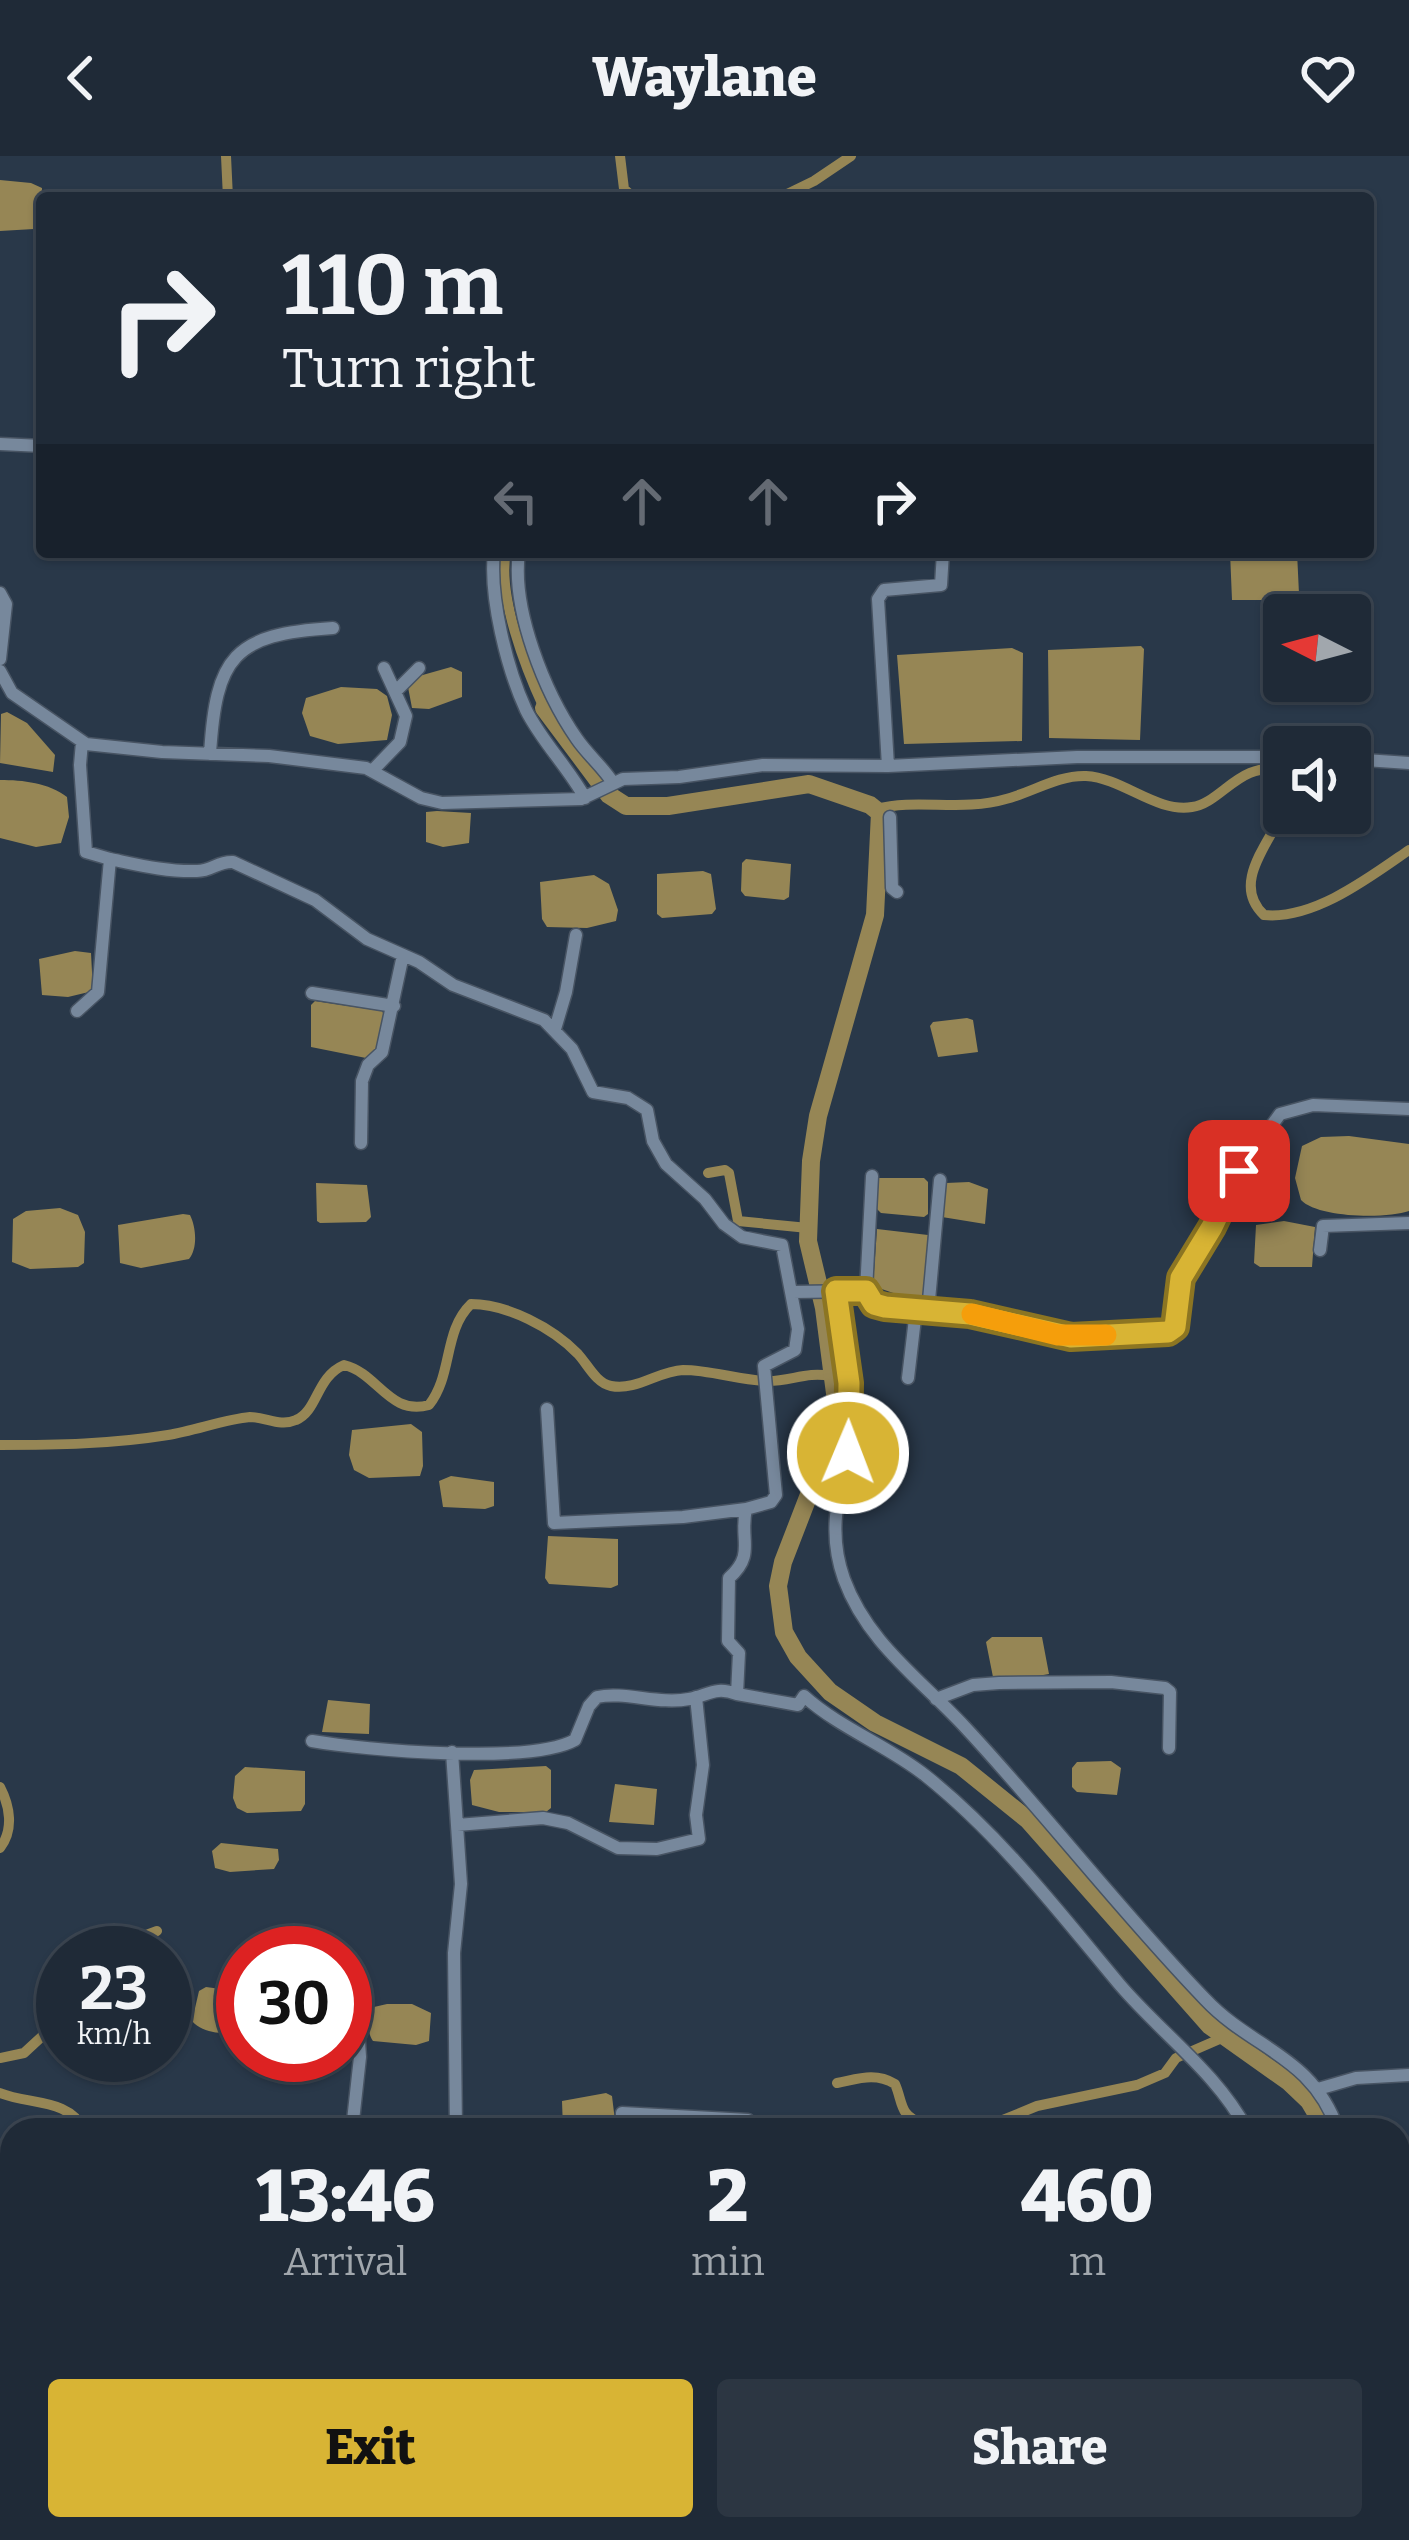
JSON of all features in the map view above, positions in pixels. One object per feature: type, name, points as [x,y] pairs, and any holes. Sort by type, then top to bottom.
[{"type":"street","points":[[0,444],[36,446]]},
{"type":"street","points":[[494,558],[498,616],[525,708],[587,797]]},
{"type":"street","points":[[519,558],[521,600],[543,681],[573,733],[612,784]]},
{"type":"street","points":[[889,766],[878,599],[884,590],[941,584],[943,558]]},
{"type":"street","points":[[0,593],[6,604],[0,658]]},
{"type":"street","points":[[210,754],[214,698],[235,658],[286,631],[333,628]]},
{"type":"street","points":[[374,770],[391,755],[404,732],[406,716],[384,668]]},
{"type":"street","points":[[396,691],[419,668]]},
{"type":"street","points":[[1,677],[24,702],[82,742],[103,748],[278,758],[374,770],[435,802],[587,797],[623,779],[670,778],[763,765],[1263,757]]},
{"type":"street","points":[[82,742],[86,852],[172,870],[210,870],[224,861],[245,865],[315,900],[367,939],[453,985],[544,1020],[572,1049],[593,1092],[628,1098],[647,1110],[653,1142],[666,1164],[705,1199],[731,1232],[782,1245],[797,1347],[766,1363],[763,1370],[776,1495],[771,1502],[683,1517],[554,1523],[547,1409]]},
{"type":"street","points":[[1371,760],[1409,763]]},
{"type":"street","points":[[890,817],[892,889],[896,892]]},
{"type":"street","points":[[77,1011],[98,992],[110,859]]},
{"type":"street","points":[[555,1029],[576,935]]},
{"type":"street","points":[[361,1143],[362,1082],[368,1065],[382,1052],[403,955]]},
{"type":"street","points":[[312,992],[394,1006]]},
{"type":"street","points":[[872,1176],[866,1291],[879,1306],[970,1314],[1071,1337],[1168,1332],[1175,1327],[1178,1286],[1185,1270],[1239,1171],[1280,1114],[1313,1106],[1409,1109]]},
{"type":"street","points":[[908,1378],[940,1180]]},
{"type":"street","points":[[1320,1250],[1323,1226],[1409,1223]]},
{"type":"street","points":[[832,1291],[850,1417],[835,1517],[842,1574],[855,1606],[884,1648],[936,1699],[1207,2002],[1318,2089],[1332,2118]]},
{"type":"street","points":[[792,1292],[866,1291]]},
{"type":"street","points":[[737,1694],[739,1654],[728,1640],[728,1584],[731,1574],[742,1568],[746,1553],[746,1509]]},
{"type":"street","points":[[936,1699],[973,1685],[999,1683],[1111,1682],[1165,1688],[1170,1692],[1169,1748]]},
{"type":"street","points":[[312,1741],[359,1749],[452,1752],[567,1744],[575,1740],[597,1697],[696,1696],[723,1688],[798,1705],[804,1696],[836,1723],[897,1754],[930,1779],[1021,1865],[1241,2118]]},
{"type":"street","points":[[457,1825],[543,1817],[568,1823],[618,1848],[657,1849],[699,1839],[696,1816],[703,1765],[696,1696]]},
{"type":"street","points":[[452,1752],[461,1884],[454,1954],[456,2118]]},
{"type":"street","points":[[1318,2089],[1356,2078],[1409,2075]]},
{"type":"street","points":[[353,2118],[357,2082]]},
{"type":"street","points":[[622,2118],[622,2113],[712,2118]]},
{"type":"shaded area","points":[[0,180],[42,188],[36,192],[36,227],[0,231]]},
{"type":"shaded area","points":[[1230,558],[1297,558],[1299,594],[1263,594],[1263,600],[1232,600]]},
{"type":"shaded area","points":[[1141,646],[1140,740],[1049,738],[1048,650]]},
{"type":"shaded area","points":[[1012,648],[1023,653],[1022,741],[904,744],[897,655]]},
{"type":"shaded area","points":[[451,667],[462,672],[462,697],[429,709],[412,708],[408,687],[412,678]]},
{"type":"shaded area","points":[[341,687],[377,689],[387,696],[392,715],[387,740],[338,744],[310,736],[302,713],[306,698]]},
{"type":"shaded area","points":[[7,712],[27,723],[55,755],[53,772],[0,763],[1,714]]},
{"type":"shaded area","points":[[0,780],[35,783],[67,797],[69,817],[61,843],[36,847],[0,838]]},
{"type":"shaded area","points":[[426,812],[471,813],[469,843],[443,847],[426,842]]},
{"type":"shaded area","points":[[746,859],[791,864],[789,897],[745,896],[741,891]]},
{"type":"shaded area","points":[[657,874],[711,874],[716,909],[712,914],[662,918],[657,914]]},
{"type":"shaded area","points":[[594,875],[609,884],[618,910],[616,921],[587,928],[547,927],[542,919],[540,882]]},
{"type":"shaded area","points":[[75,951],[91,953],[93,991],[68,997],[42,995],[39,959]]},
{"type":"shaded area","points":[[315,1001],[382,1011],[375,1056],[311,1047],[311,1005]]},
{"type":"shaded area","points":[[973,1020],[978,1052],[938,1057],[930,1026]]},
{"type":"shaded area","points":[[1321,1137],[1409,1144],[1409,1211],[1353,1215],[1322,1210],[1301,1200],[1295,1178],[1302,1146]]},
{"type":"shaded area","points":[[879,1178],[924,1178],[928,1214],[881,1213],[876,1208]]},
{"type":"shaded area","points":[[969,1182],[988,1189],[985,1224],[942,1217],[946,1183]]},
{"type":"shaded area","points":[[316,1183],[367,1185],[371,1217],[366,1222],[320,1223]]},
{"type":"shaded area","points":[[60,1208],[78,1215],[85,1232],[84,1263],[30,1269],[12,1262],[13,1219],[26,1211]]},
{"type":"shaded area","points":[[190,1215],[195,1231],[189,1259],[141,1268],[120,1263],[118,1225]]},
{"type":"shaded area","points":[[1284,1221],[1315,1227],[1312,1267],[1254,1263],[1256,1225]]},
{"type":"shaded area","points":[[877,1229],[928,1235],[924,1305],[900,1304],[899,1295],[873,1286]]},
{"type":"shaded area","points":[[411,1424],[422,1432],[420,1476],[369,1478],[354,1470],[349,1455],[352,1430]]},
{"type":"shaded area","points":[[451,1476],[494,1482],[494,1506],[443,1507],[439,1481]]},
{"type":"shaded area","points":[[548,1536],[618,1539],[618,1585],[549,1584],[545,1578]]},
{"type":"shaded area","points":[[992,1637],[1042,1637],[1049,1674],[993,1677],[986,1642]]},
{"type":"shaded area","points":[[328,1700],[370,1704],[369,1734],[322,1732]]},
{"type":"shaded area","points":[[1111,1761],[1121,1768],[1117,1795],[1077,1792],[1072,1787],[1072,1768],[1077,1762]]},
{"type":"shaded area","points":[[546,1766],[551,1770],[551,1808],[546,1812],[499,1812],[472,1805],[474,1770]]},
{"type":"shaded area","points":[[245,1767],[305,1771],[301,1811],[247,1813],[237,1808],[235,1776]]},
{"type":"shaded area","points":[[615,1784],[657,1789],[654,1825],[609,1822]]},
{"type":"shaded area","points":[[221,1843],[278,1849],[279,1860],[274,1869],[230,1872],[215,1868],[212,1851]]},
{"type":"shaded area","points":[[216,1988],[216,2032],[192,2021],[199,1991]]},
{"type":"shaded area","points":[[412,2004],[431,2013],[429,2041],[416,2045],[373,2041],[374,2007]]},
{"type":"shaded area","points":[[606,2093],[612,2096],[615,2118],[563,2118],[562,2101]]},
{"type":"waterway","points":[[226,156],[228,192]]},
{"type":"waterway","points":[[620,156],[627,192]]},
{"type":"waterway","points":[[791,192],[851,156]]},
{"type":"waterway","points":[[505,558],[509,610],[544,708]]},
{"type":"waterway","points":[[544,708],[609,795],[626,806],[668,806],[809,784],[870,805],[880,813],[875,915],[818,1116],[811,1161],[808,1241],[824,1308],[836,1401],[827,1448],[783,1562],[778,1586],[784,1632],[798,1657],[830,1692],[875,1723],[961,1766],[1028,1820],[1210,2026],[1289,2082],[1319,2118]]},
{"type":"waterway","points":[[877,809],[989,803],[1065,778],[1086,776],[1165,805],[1192,807],[1243,776],[1263,770]]},
{"type":"waterway","points":[[1271,834],[1252,875],[1254,902],[1264,915],[1322,904],[1409,850]]},
{"type":"waterway","points":[[708,1173],[729,1173],[738,1221],[808,1228]]},
{"type":"waterway","points":[[0,1445],[126,1440],[250,1417],[290,1422],[303,1416],[328,1377],[344,1365],[404,1405],[429,1405],[442,1380],[456,1327],[471,1304],[499,1308],[543,1327],[611,1386],[630,1386],[683,1370],[766,1381],[830,1376]]},
{"type":"waterway","points":[[0,1787],[9,1818],[0,1848]]},
{"type":"waterway","points":[[1008,2118],[1037,2106],[1137,2085],[1165,2073],[1176,2058],[1222,2038]]},
{"type":"waterway","points":[[0,2058],[24,2053],[36,2042]]},
{"type":"waterway","points":[[837,2083],[888,2080],[895,2084],[905,2112],[912,2118]]},
{"type":"waterway","points":[[0,2093],[58,2107],[75,2118]]},
{"type":"slow traffic","points":[[972,1314],[1058,1335],[1106,1335]]},
{"type":"route","points":[[848,1453],[849,1383],[836,1291],[866,1291],[874,1304],[885,1307],[970,1314],[1071,1337],[1168,1332],[1175,1327],[1181,1278],[1239,1171]]}]
